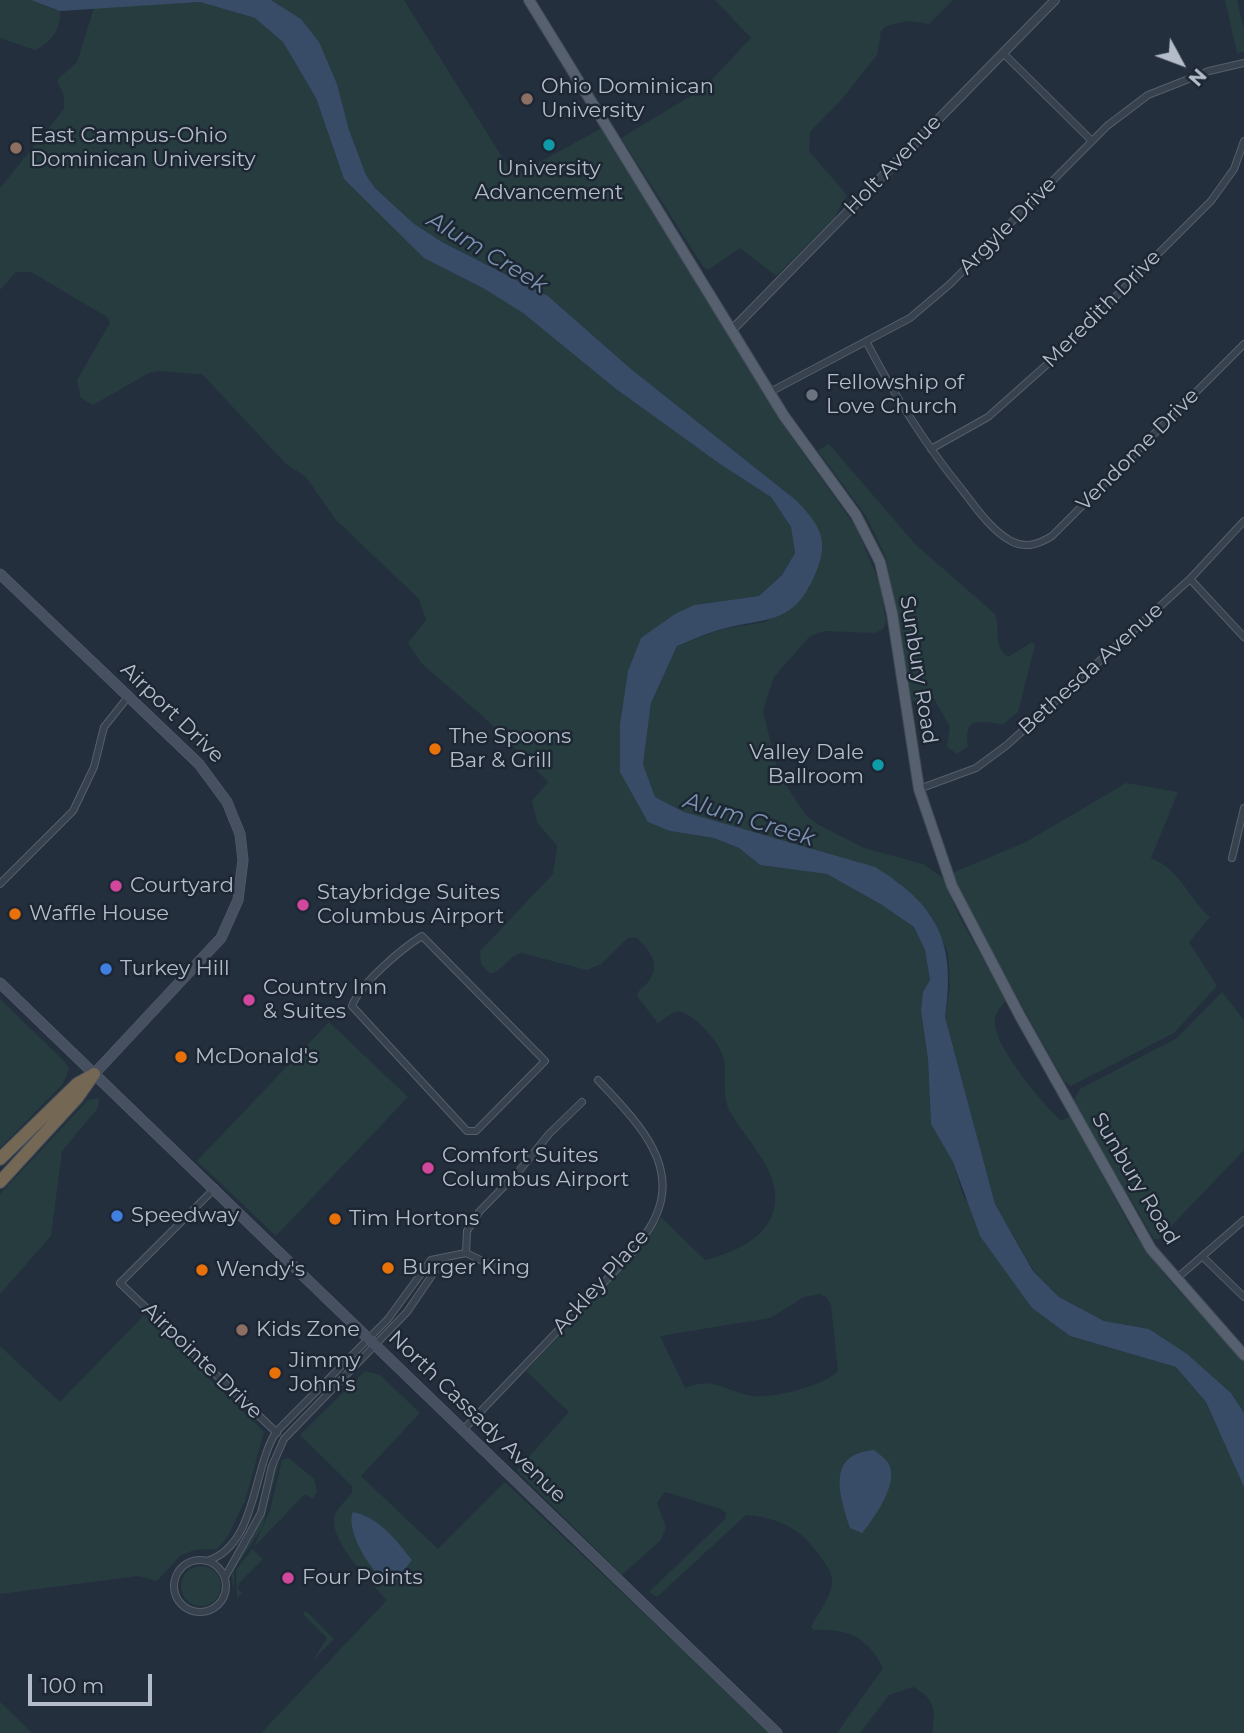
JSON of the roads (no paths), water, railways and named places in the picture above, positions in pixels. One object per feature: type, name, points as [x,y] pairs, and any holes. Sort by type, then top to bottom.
[{"type":"highway","points":[[0,1159],[77,1084],[94,1074]]},
{"type":"highway","points":[[0,1182],[77,1098],[94,1074]]},
{"type":"main road","name":"Sunbury Road","points":[[529,0],[731,331],[856,516],[880,562],[891,613],[919,789],[952,886],[990,961],[1151,1249],[1244,1355]]},
{"type":"main road","name":"Airport Drive","points":[[0,574],[216,783],[235,818],[240,834],[241,879],[233,916],[221,938],[94,1074]]},
{"type":"main road","name":"North Cassady Avenue","points":[[0,983],[777,1733]]},
{"type":"street","name":"Holt Avenue","points":[[731,331],[1055,0]]},
{"type":"street","points":[[1003,52],[1092,141]]},
{"type":"street","name":"Argyle Drive","points":[[770,392],[910,318],[950,284],[1092,141],[1148,95],[1209,71],[1244,63]]},
{"type":"street","name":"Meredith Drive","points":[[931,449],[988,416],[1052,360],[1211,201],[1234,169],[1244,141]]},
{"type":"street","points":[[866,341],[888,384],[931,449]]},
{"type":"street","name":"Vendome Drive","points":[[931,449],[978,511],[1002,535],[1027,546],[1040,543],[1052,536],[1244,344]]},
{"type":"street","name":"Bethesda Avenue","points":[[919,789],[976,768],[1007,745],[1190,579],[1244,521]]},
{"type":"street","points":[[1190,579],[1244,637]]},
{"type":"street","points":[[0,884],[73,811],[94,767],[104,727],[128,697]]},
{"type":"street","points":[[1232,858],[1244,808]]},
{"type":"street","points":[[422,936],[545,1061],[511,1099],[480,1129],[467,1131],[352,1006],[357,995],[408,944],[422,936]]},
{"type":"street","name":"Ackley Place","points":[[463,1430],[630,1255],[654,1220],[662,1200],[663,1170],[650,1142],[598,1080]]},
{"type":"street","points":[[466,1253],[467,1231],[480,1212],[519,1171],[549,1133],[582,1102]]},
{"type":"street","name":"Airpointe Drive","points":[[215,1188],[120,1283],[284,1439]]},
{"type":"street","points":[[1176,1279],[1204,1258],[1244,1220]]},
{"type":"street","points":[[439,1260],[437,1269],[407,1312],[370,1342],[276,1432],[267,1446],[242,1528],[222,1556],[207,1561],[190,1562],[178,1573],[175,1590],[183,1605],[198,1612],[214,1608],[225,1594],[225,1577],[261,1513],[272,1466],[284,1439],[370,1342],[431,1260],[466,1253],[499,1269]]},
{"type":"street","points":[[1204,1258],[1244,1297]]},
{"type":"street","points":[[207,1561],[215,1564],[225,1577]]},
{"type":"water","points":[[31,0],[271,0],[301,19],[319,42],[337,84],[349,130],[366,175],[375,188],[413,223],[442,242],[548,296],[631,369],[805,510],[820,533],[822,550],[816,572],[799,602],[778,616],[716,631],[677,646],[651,703],[643,764],[655,797],[684,812],[875,867],[897,882],[928,912],[945,948],[948,991],[945,1017],[995,1204],[1033,1271],[1059,1297],[1104,1321],[1149,1329],[1187,1354],[1231,1393],[1244,1413],[1244,1487],[1206,1402],[1176,1367],[1070,1336],[1032,1308],[980,1236],[953,1162],[931,1124],[928,1059],[921,1011],[923,992],[930,980],[925,950],[914,927],[882,905],[827,874],[760,865],[739,848],[714,838],[670,831],[648,822],[620,772],[620,725],[628,671],[641,638],[675,614],[694,605],[759,596],[782,575],[795,553],[791,527],[771,497],[616,389],[523,313],[483,288],[424,258],[344,179],[316,98],[283,42],[255,18],[200,2],[60,11]]},
{"type":"water","points":[[874,1450],[889,1464],[890,1483],[878,1511],[862,1533],[850,1528],[840,1490],[840,1478],[848,1459],[858,1453]]},
{"type":"water","points":[[353,1512],[379,1524],[412,1560],[394,1583],[386,1581],[378,1574],[363,1554],[353,1530]]},
{"type":"place","name":"Ohio Dominican University","points":[[527,99]]},
{"type":"place","name":"University Advancement","points":[[549,145]]},
{"type":"place","name":"East Campus-Ohio Dominican University","points":[[16,148]]},
{"type":"place","name":"Fellowship of Love Church","points":[[812,395]]},
{"type":"place","name":"The Spoons Bar & Grill","points":[[435,749]]},
{"type":"place","name":"Valley Dale Ballroom","points":[[878,765]]},
{"type":"place","name":"Courtyard","points":[[116,886]]},
{"type":"place","name":"Staybridge Suites Columbus Airport","points":[[303,905]]},
{"type":"place","name":"Waffle House","points":[[15,914]]},
{"type":"place","name":"Turkey Hill","points":[[106,969]]},
{"type":"place","name":"Country Inn & Suites","points":[[249,1000]]},
{"type":"place","name":"McDonald's","points":[[181,1057]]},
{"type":"place","name":"Comfort Suites Columbus Airport","points":[[428,1168]]},
{"type":"place","name":"Speedway","points":[[117,1216]]},
{"type":"place","name":"Tim Hortons","points":[[335,1219]]},
{"type":"place","name":"Burger King","points":[[388,1268]]},
{"type":"place","name":"Wendy's","points":[[202,1270]]},
{"type":"place","name":"Kids Zone","points":[[242,1330]]},
{"type":"place","name":"Jimmy John's","points":[[275,1373]]},
{"type":"place","name":"Four Points","points":[[288,1578]]},
{"type":"water label","name":"Alum Creek","points":[[487,253]]},
{"type":"water label","name":"Alum Creek","points":[[749,820]]}]
